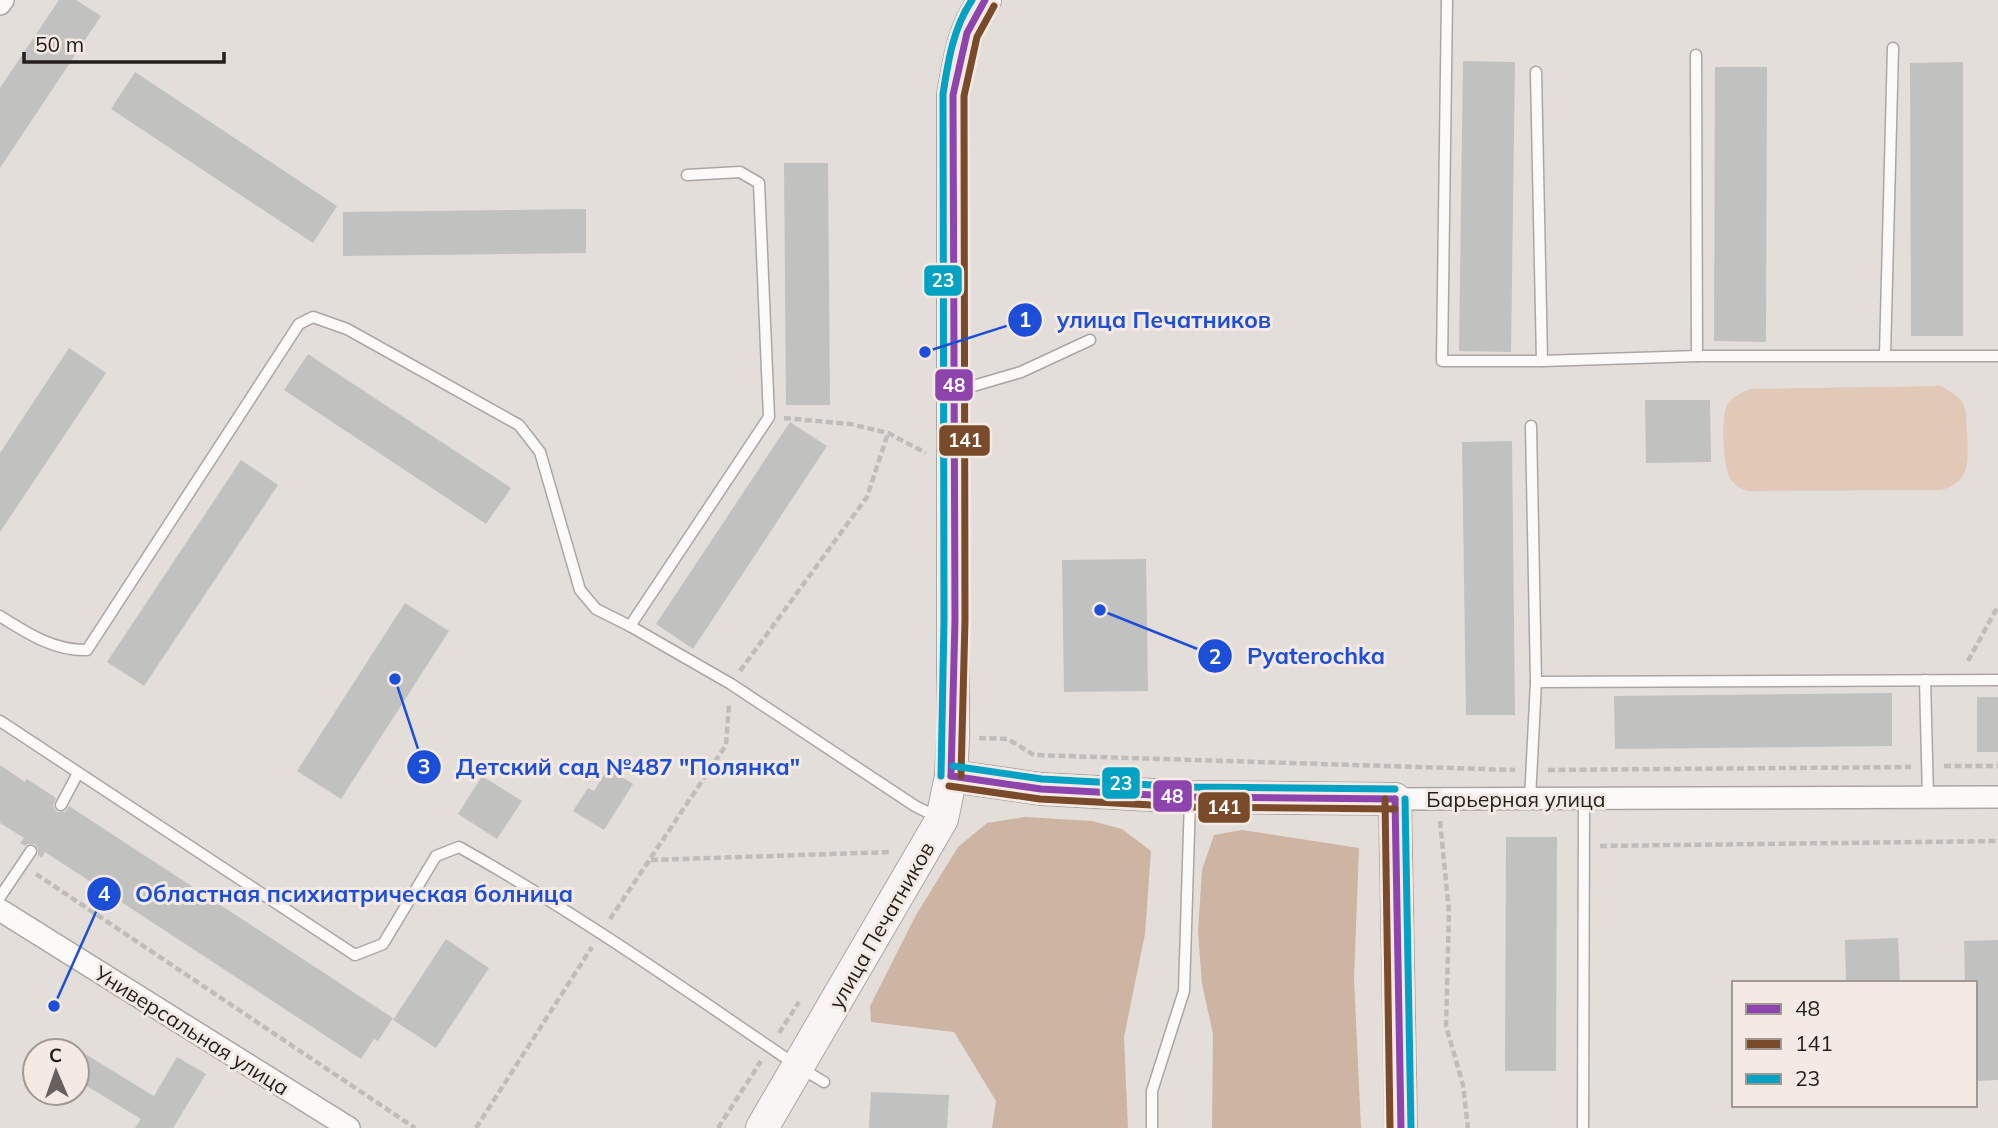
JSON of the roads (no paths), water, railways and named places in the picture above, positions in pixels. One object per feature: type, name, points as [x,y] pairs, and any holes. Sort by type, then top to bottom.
[{"type":"main road","name":"улица Печатников","points":[[762,1128],[811,1074],[942,819],[951,776],[953,95],[962,46],[973,15],[985,0]]},
{"type":"main road","name":"Барьерная улица","points":[[951,776],[1041,789],[1190,797],[1395,799]]},
{"type":"main road","points":[[1395,799],[1401,1128]]},
{"type":"street","name":"Барьерная улица","points":[[1395,799],[1998,797]]},
{"type":"street","name":"Универсальная улица","points":[[0,910],[349,1128]]},
{"type":"lane","points":[[1447,0],[1442,361],[1697,356],[1998,356]]},
{"type":"lane","points":[[1885,355],[1893,48]]},
{"type":"lane","points":[[1696,55],[1697,356]]},
{"type":"lane","points":[[1536,72],[1542,361]]},
{"type":"lane","points":[[630,626],[769,417],[759,183],[740,172],[687,175]]},
{"type":"lane","points":[[0,616],[34,637],[70,650],[87,650],[299,324],[313,317],[347,329],[519,425],[540,452],[580,590],[596,609],[731,684],[915,806],[942,819]]},
{"type":"lane","points":[[953,392],[1021,372],[1090,341]]},
{"type":"lane","points":[[1530,799],[1536,682],[1531,426]]},
{"type":"lane","points":[[1925,680],[1927,797]]},
{"type":"lane","points":[[1536,682],[1998,680]]},
{"type":"lane","points":[[0,722],[355,956],[383,944],[436,856],[459,847],[601,933],[811,1074]]},
{"type":"lane","points":[[61,805],[78,773]]},
{"type":"lane","points":[[1152,1128],[1152,1091],[1184,991],[1190,797]]},
{"type":"lane","points":[[1583,1128],[1584,799]]},
{"type":"lane","points":[[0,897],[31,851]]},
{"type":"place","name":"улица Печатников","points":[[925,352]]},
{"type":"place","name":"Pyaterochka","points":[[1100,610]]},
{"type":"place","name":"Детский сад №487 \"Полянка\"","points":[[395,679]]},
{"type":"place","name":"Областная психиатрическая болница","points":[[54,1006]]}]
